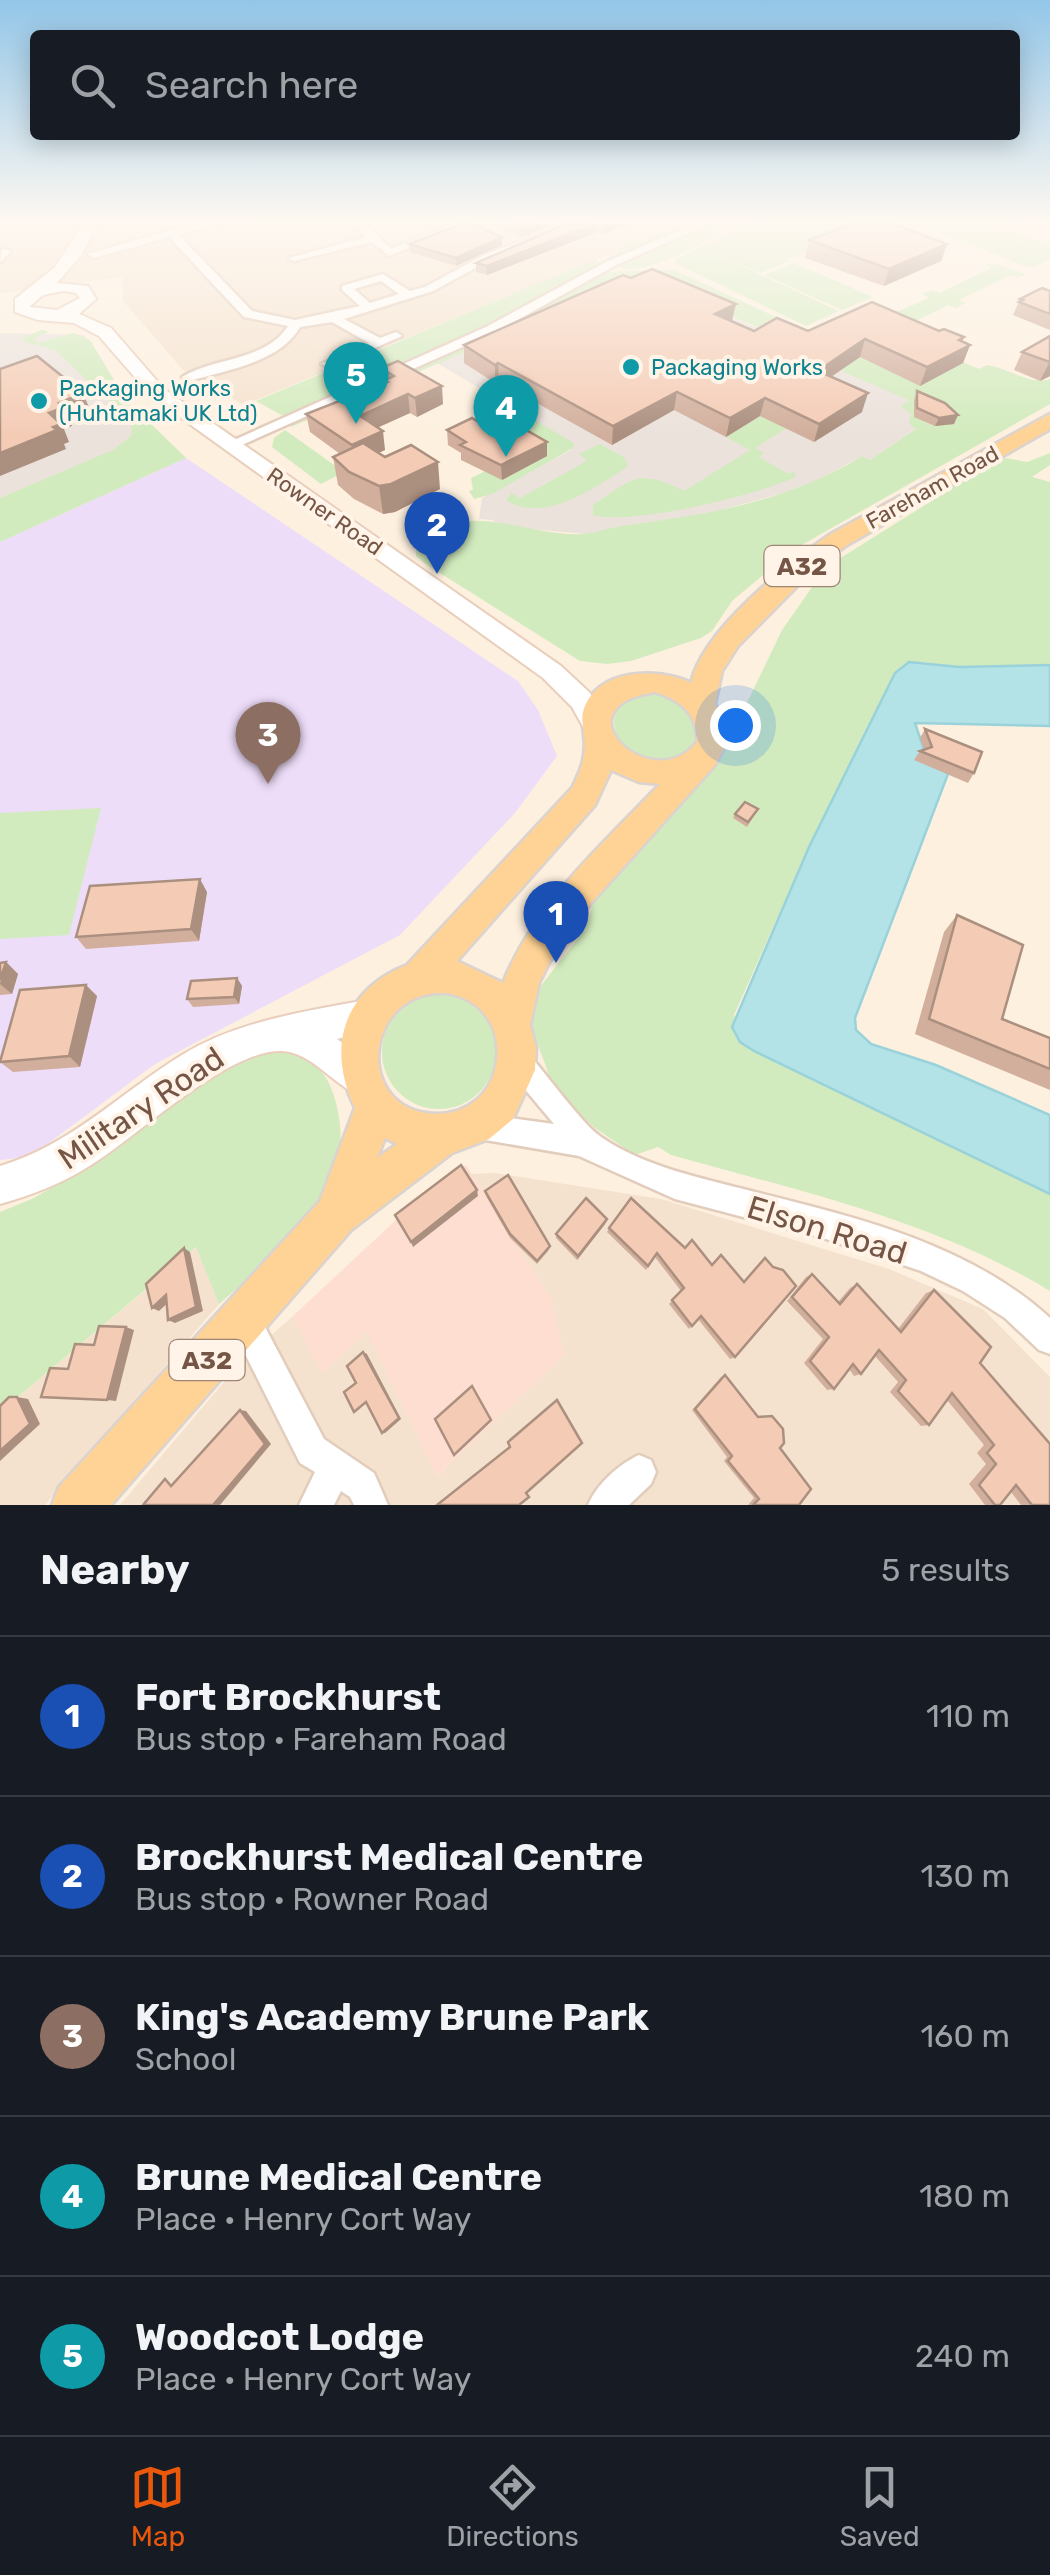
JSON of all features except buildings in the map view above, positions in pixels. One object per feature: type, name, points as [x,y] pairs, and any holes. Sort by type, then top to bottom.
[{"type":"main road","points":[[1,299],[37,294]]},
{"type":"main road","name":"Rowner Road","points":[[88,294],[110,337],[143,380],[230,446],[552,672],[582,700],[596,732]]},
{"type":"main road","points":[[55,315],[81,307],[88,294]]},
{"type":"main road","name":"Rowner Road","points":[[32,296],[34,316],[91,320],[110,337]]},
{"type":"main road","name":"Fareham Road","points":[[702,702],[708,670],[729,639],[804,564],[838,540],[1050,420]]},
{"type":"main road","name":"Fareham Road","points":[[630,684],[688,664],[729,639]]},
{"type":"main road","name":"Rowner Road","points":[[552,672],[594,684],[630,684]]},
{"type":"main road","points":[[283,1034],[324,1051],[395,1124],[418,1133],[457,1130],[493,1109],[510,1086],[522,980],[538,947],[704,755],[714,729],[702,702],[676,686],[630,684],[602,701],[596,732],[600,761],[584,796],[417,980],[392,994],[372,1015],[360,1046],[368,1093]]},
{"type":"main road","points":[[596,732],[616,759],[647,771],[680,770],[704,755]]},
{"type":"main road","points":[[417,980],[463,978],[484,987],[501,1002],[515,1041]]},
{"type":"main road","name":"Military Road","points":[[0,1185],[34,1178],[91,1147],[194,1068],[236,1046],[372,1015]]},
{"type":"main road","name":"A32","points":[[336,1215],[368,1093]]},
{"type":"main road","name":"A32","points":[[77,1505],[336,1215],[457,1130]]},
{"type":"street","points":[[229,294],[248,314],[295,324],[334,318],[412,294]]},
{"type":"street","points":[[353,294],[369,308]]},
{"type":"street","points":[[230,446],[490,330],[556,294]]},
{"type":"street","points":[[334,318],[378,342]]},
{"type":"street","points":[[189,377],[279,346],[292,335],[295,324]]},
{"type":"street","points":[[327,364],[396,336]]},
{"type":"street","name":"Elson Road","points":[[515,1041],[590,1146]]},
{"type":"street","name":"Elson Road","points":[[457,1130],[590,1146],[657,1179],[856,1236],[965,1275],[1008,1299],[1050,1340]]},
{"type":"street","points":[[244,1319],[312,1452],[362,1485],[371,1505]]},
{"type":"street","points":[[316,1505],[335,1467]]},
{"type":"street","points":[[605,1505],[640,1472]]},
{"type":"shaded area","points":[[123,294],[512,294],[244,405],[183,370],[123,301]]},
{"type":"shaded area","points":[[598,294],[678,294],[848,366],[910,400],[902,406],[917,428],[870,460],[862,456],[805,487],[706,514],[586,534],[497,526],[493,520],[479,519],[482,498],[571,450],[574,444],[437,363]]},
{"type":"shaded area","points":[[0,333],[84,335],[126,400],[186,458],[0,537]]},
{"type":"shaded area","points":[[186,458],[518,681],[538,710],[557,756],[515,813],[400,935],[155,1064],[30,1157],[0,1160],[0,542]]},
{"type":"shaded area","points":[[466,1165],[551,1299],[564,1355],[437,1476],[367,1332],[322,1373],[293,1316],[397,1219]]},
{"type":"shaded area","points":[[495,1173],[661,1199],[889,1269],[983,1309],[1050,1377],[1050,1505],[120,1505],[241,1362],[293,1316],[322,1372],[367,1331],[437,1476],[445,1469],[455,1455],[510,1238],[471,1174]]},
{"type":"shaded area","points":[[197,1247],[219,1304],[45,1505],[0,1505],[0,1412]]},
{"type":"green space","points":[[512,294],[598,294],[291,427],[292,421],[256,401]]},
{"type":"green space","points":[[679,294],[727,294],[804,330],[905,337],[979,369],[987,365],[1035,380],[1050,379],[1050,404],[793,550],[732,601],[712,631],[701,638],[631,661],[580,661],[416,556],[416,546],[433,531],[452,523],[496,522],[584,534],[749,503],[806,484],[862,456],[870,460],[916,429],[909,424],[911,414],[901,406],[909,400],[841,371],[847,365]]},
{"type":"green space","points":[[740,294],[803,294],[839,311],[806,326]]},
{"type":"green space","points":[[807,294],[873,297],[842,310]]},
{"type":"green space","points":[[923,294],[971,294],[959,300],[965,303],[956,308],[948,305],[916,321],[888,310],[899,311],[929,298]]},
{"type":"green space","points":[[42,330],[49,332],[37,336],[35,340],[39,343],[73,333],[90,340],[126,400],[186,458],[0,542],[0,498],[113,450],[132,435],[131,421],[55,350],[22,341]]},
{"type":"green space","points":[[788,400],[817,409],[755,448],[764,453],[759,457],[789,474],[795,471],[795,477],[753,492],[664,513],[593,515],[593,505],[637,479],[656,480],[684,491],[750,450],[726,437]]},
{"type":"green space","points":[[526,415],[574,443],[573,448],[492,494],[474,499],[469,491],[473,490],[471,478],[492,468],[499,441],[523,428],[518,420]]},
{"type":"green space","points":[[285,430],[344,472],[321,484],[272,447],[274,438]]},
{"type":"green space","points":[[600,444],[625,458],[628,466],[554,506],[522,507],[507,501],[511,492],[520,498],[587,461],[579,454]]},
{"type":"green space","points":[[1050,453],[1050,465],[1032,477],[1050,482],[1050,665],[959,667],[922,662],[895,673],[809,847],[734,1015],[746,1047],[1050,1194],[1050,1291],[960,1245],[865,1210],[671,1155],[658,1147],[635,1155],[595,1128],[554,1089],[531,1015],[536,992],[586,928],[595,897],[723,753],[782,630],[826,567],[981,470],[1005,458],[1027,462]]},
{"type":"green space","points":[[655,694],[668,696],[692,709],[699,741],[684,756],[663,763],[645,760],[630,751],[619,739],[614,724],[617,711],[630,700]]},
{"type":"green space","points":[[101,808],[69,935],[0,939],[0,813]]},
{"type":"green space","points":[[439,995],[461,1000],[479,1012],[491,1030],[496,1052],[491,1074],[479,1092],[461,1104],[439,1109],[417,1104],[399,1092],[387,1074],[382,1052],[387,1030],[399,1012],[417,1000]]},
{"type":"green space","points":[[269,1050],[290,1053],[316,1066],[333,1093],[340,1129],[338,1160],[329,1189],[313,1214],[293,1238],[219,1304],[196,1247],[0,1412],[0,1212],[34,1198],[90,1165],[206,1075]]},
{"type":"water","points":[[909,662],[959,667],[1050,665],[1050,726],[915,723],[926,756],[948,774],[855,1018],[856,1030],[871,1044],[936,1065],[1050,1115],[1050,1194],[754,1051],[740,1042],[732,1027],[809,847],[895,673]]},
{"type":"place","name":"Packaging Works","points":[[631,367]]},
{"type":"place","name":"Packaging Works (Huhtamaki UK Ltd)","points":[[39,401]]},
{"type":"place","name":"Woodcot Lodge","points":[[356,424]]},
{"type":"place","name":"Brune Medical Centre","points":[[506,457]]},
{"type":"place","name":"Brockhurst Medical Centre","points":[[437,574]]},
{"type":"place","name":"King's Academy Brune Park","points":[[268,784]]},
{"type":"place","name":"Fort Brockhurst","points":[[556,963]]}]
